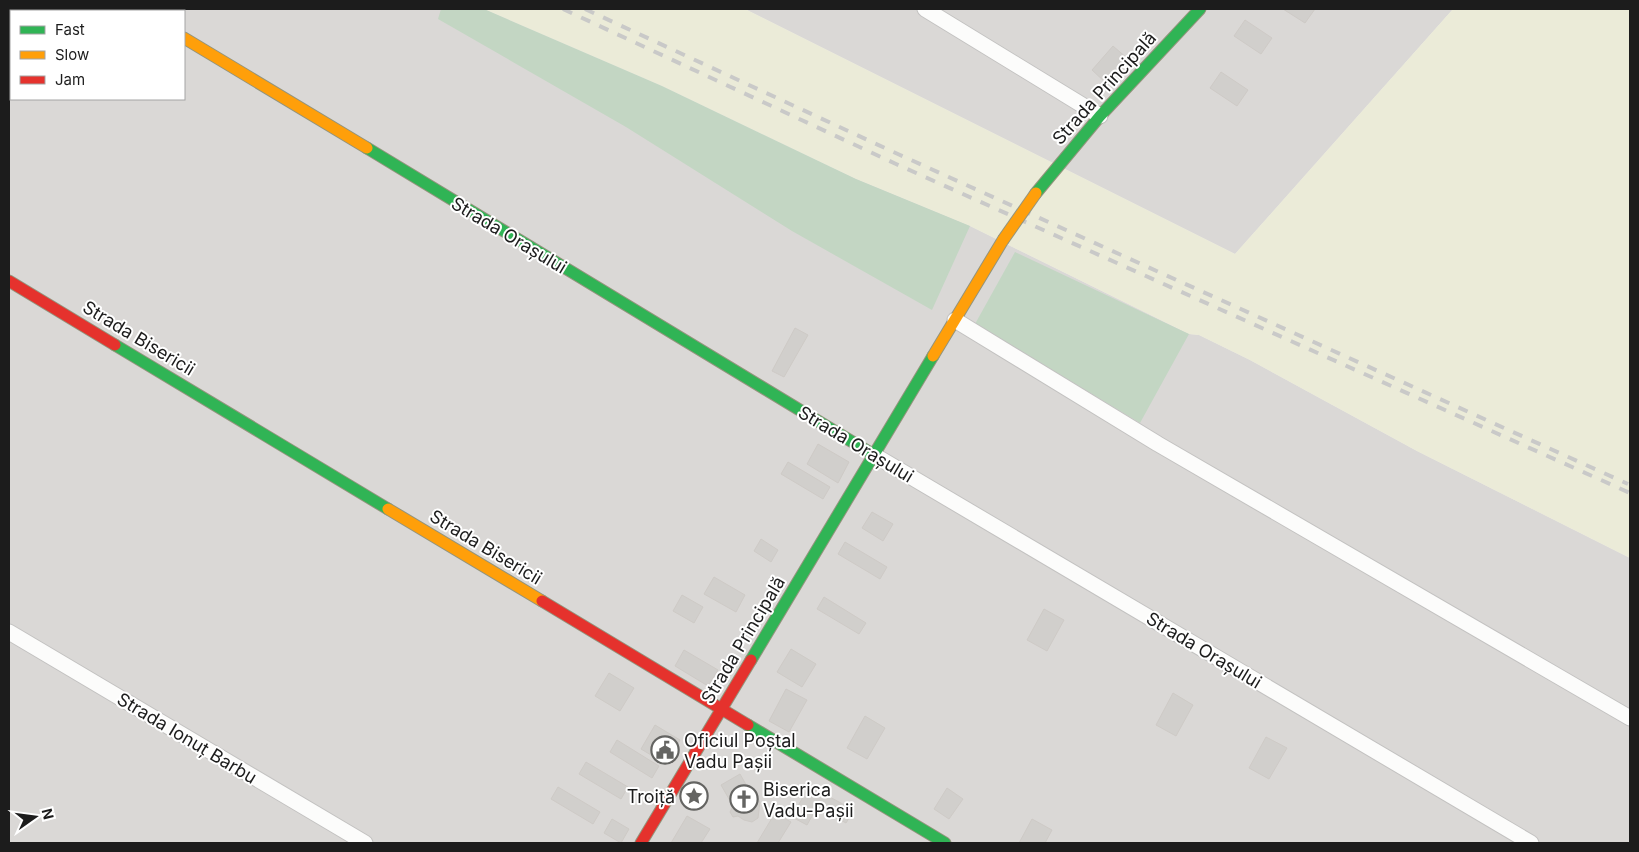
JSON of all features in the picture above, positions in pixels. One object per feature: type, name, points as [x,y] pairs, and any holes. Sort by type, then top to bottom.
[{"type":"main road","name":"Strada Principală","points":[[641,843],[1003,240],[1036,193],[1100,116],[1200,9]]},
{"type":"main road","name":"Strada Orașului","points":[[185,39],[874,455]]},
{"type":"main road","name":"Strada Bisericii","points":[[9,281],[945,843]]},
{"type":"street","points":[[925,9],[1100,116]]},
{"type":"street","points":[[955,320],[1158,444],[1630,718]]},
{"type":"street","name":"Strada Orașului","points":[[874,455],[1531,843]]},
{"type":"street","name":"Strada Ionuț Barbu","points":[[9,632],[365,843]]},
{"type":"shaded area","points":[[9,9],[484,9],[856,179],[970,226],[1189,334],[1199,335],[1250,360],[1417,451],[1630,558],[1630,843],[9,843]]},
{"type":"shaded area","points":[[745,9],[1453,9],[1235,254]]},
{"type":"green space","points":[[441,9],[484,9],[662,86],[856,179],[970,226],[932,310],[792,231],[626,127],[438,19]]},
{"type":"green space","points":[[484,9],[745,9],[1235,254],[1453,9],[1630,9],[1630,558],[1417,451],[1250,360],[1199,335],[1189,334],[970,226],[856,179],[662,86]]},
{"type":"green space","points":[[1015,252],[1189,334],[1140,423],[975,324]]},
{"type":"building","points":[[1283,9],[1315,9],[1305,23]]},
{"type":"building","points":[[1245,20],[1272,38],[1261,54],[1234,36]]},
{"type":"building","points":[[1113,46],[1128,59],[1106,83],[1092,70]]},
{"type":"building","points":[[1221,72],[1248,90],[1237,106],[1210,88]]},
{"type":"building","points":[[795,328],[808,335],[784,377],[772,371]]},
{"type":"building","points":[[818,444],[849,462],[838,483],[807,464]]},
{"type":"building","points":[[788,462],[830,487],[823,499],[781,474]]},
{"type":"building","points":[[872,512],[893,524],[883,541],[862,528]]},
{"type":"building","points":[[761,539],[778,550],[771,562],[754,551]]},
{"type":"building","points":[[845,542],[887,567],[880,579],[838,554]]},
{"type":"building","points":[[714,577],[745,595],[736,612],[704,594]]},
{"type":"building","points":[[682,595],[703,607],[694,623],[673,611]]},
{"type":"building","points":[[824,597],[866,623],[859,634],[817,609]]},
{"type":"building","points":[[1044,609],[1064,620],[1047,651],[1027,640]]},
{"type":"building","points":[[791,649],[816,664],[802,687],[777,672]]},
{"type":"building","points":[[684,650],[718,670],[708,686],[675,666]]},
{"type":"building","points":[[609,673],[634,688],[620,711],[595,696]]},
{"type":"building","points":[[786,689],[807,700],[789,732],[769,721]]},
{"type":"building","points":[[1173,693],[1193,705],[1176,736],[1156,725]]},
{"type":"building","points":[[865,716],[885,728],[867,759],[847,748]]},
{"type":"building","points":[[655,725],[680,740],[666,764],[641,749]]},
{"type":"building","points":[[1266,737],[1287,748],[1269,779],[1249,768]]},
{"type":"building","points":[[617,740],[659,766],[652,778],[610,752]]},
{"type":"building","points":[[586,762],[628,787],[621,799],[579,774]]},
{"type":"building","name":"Biserica Vadu-Pașii","points":[[740,774],[753,797],[757,797],[760,802],[758,818],[752,822],[738,816],[733,817],[730,812],[733,806],[721,785]]},
{"type":"building","points":[[809,786],[854,810],[846,823],[817,807],[807,825],[792,817]]},
{"type":"building","points":[[558,787],[600,812],[593,824],[551,799]]},
{"type":"building","points":[[947,788],[963,799],[949,819],[934,809]]},
{"type":"building","points":[[775,813],[791,822],[778,843],[757,843]]},
{"type":"building","points":[[687,816],[710,829],[701,843],[671,843]]},
{"type":"building","points":[[612,819],[629,829],[621,843],[604,833]]},
{"type":"building","points":[[1032,819],[1052,830],[1045,843],[1019,843]]},
{"type":"railway","points":[[563,9],[896,164],[1630,493]]},
{"type":"railway","points":[[585,9],[900,155],[1628,484]]},
{"type":"traffic: fast","points":[[1036,193],[1100,116],[1200,9]]},
{"type":"traffic: fast","points":[[367,148],[874,455]]},
{"type":"traffic: fast","points":[[115,345],[388,509]]},
{"type":"traffic: fast","points":[[751,660],[933,356]]},
{"type":"traffic: fast","points":[[748,725],[945,843]]},
{"type":"traffic: slow","points":[[185,39],[367,148]]},
{"type":"traffic: slow","points":[[1003,240],[1036,193]]},
{"type":"traffic: slow","points":[[933,356],[1003,240]]},
{"type":"traffic: slow","points":[[388,509],[542,601]]},
{"type":"traffic: jam","points":[[9,281],[115,345]]},
{"type":"traffic: jam","points":[[542,601],[748,725]]},
{"type":"traffic: jam","points":[[641,843],[751,660]]},
{"type":"place","name":"Oficiul Poștal Vadu Pașii","points":[[665,750]]},
{"type":"place","name":"Troiță","points":[[694,796]]},
{"type":"place","name":"Biserica Vadu-Pașii","points":[[744,799]]}]
